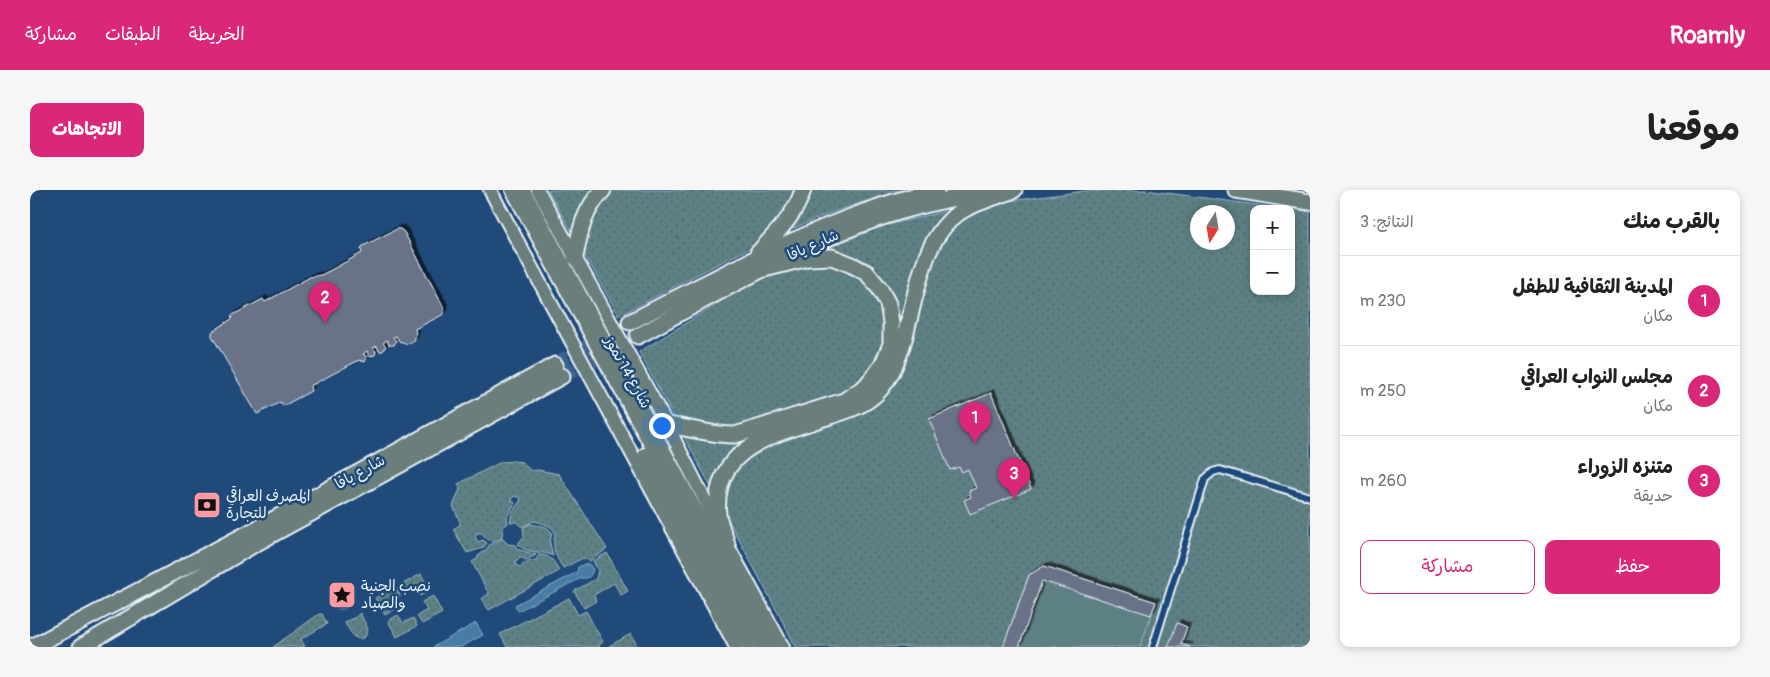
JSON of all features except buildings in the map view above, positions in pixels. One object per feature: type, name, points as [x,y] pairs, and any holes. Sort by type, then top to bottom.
[{"type":"highway","points":[[575,256],[584,216],[593,201],[603,190]]},
{"type":"highway","points":[[756,264],[798,206],[803,190]]},
{"type":"highway","name":"شارع يافا","points":[[638,336],[816,230],[878,206],[936,190]]},
{"type":"highway","name":"شارع يافا","points":[[630,322],[756,264],[882,218],[960,196],[1002,190]]},
{"type":"highway","points":[[727,544],[719,518],[717,499],[721,479],[729,465],[745,450],[764,438],[848,410],[872,398],[890,376],[905,336],[925,263],[933,243],[945,225],[964,210],[1014,190]]},
{"type":"highway","points":[[1236,190],[1310,202]]},
{"type":"highway","points":[[667,425],[718,435],[735,435],[844,401],[866,386],[882,366],[891,344],[891,322],[888,304],[880,289],[867,273],[832,258],[808,258],[756,264]]},
{"type":"highway","name":"شارع يافا","points":[[32,647],[559,370],[259,541],[81,647]]},
{"type":"main road","points":[[490,190],[736,647]]},
{"type":"main road","points":[[503,190],[748,647]]},
{"type":"main road","name":"شارع 14 تموز","points":[[512,190],[760,647]]},
{"type":"main road","name":"شارع 14 تموز","points":[[524,190],[770,647]]},
{"type":"main road","points":[[538,190],[667,425],[727,544],[783,647]]},
{"type":"street","points":[[1153,647],[1206,480],[1213,472],[1220,470],[1310,497]]},
{"type":"green space","points":[[548,190],[906,190],[868,200],[795,228],[723,261],[619,316]]},
{"type":"green space","points":[[1145,190],[1258,205],[1250,205],[1250,295],[1295,295],[1295,210],[1310,212],[1310,647],[796,647],[639,352],[767,273],[879,227],[963,207],[1085,191]]},
{"type":"green space","points":[[501,462],[522,462],[531,471],[538,470],[559,474],[607,549],[590,561],[583,558],[563,568],[555,552],[555,533],[552,528],[534,521],[522,527],[516,522],[510,522],[512,512],[521,500],[519,497],[514,496],[511,500],[515,503],[507,517],[508,523],[503,528],[502,538],[492,541],[487,539],[482,533],[477,533],[475,537],[478,542],[483,540],[487,543],[483,548],[467,553],[453,529],[460,525],[453,506],[460,489],[458,484]]},
{"type":"green space","points":[[530,524],[546,527],[552,532],[550,543],[553,556],[526,550],[518,544],[524,536],[523,528]]},
{"type":"green space","points":[[503,539],[508,544],[515,545],[517,549],[536,555],[526,560],[520,557],[515,562],[517,566],[521,567],[523,563],[536,560],[539,555],[543,555],[552,559],[559,571],[489,610],[481,599],[489,594],[472,562],[490,544]]},
{"type":"green space","points":[[607,553],[628,591],[621,595],[614,583],[594,595],[596,601],[584,608],[574,591],[596,579],[598,570],[593,561]]},
{"type":"green space","points":[[1044,566],[1156,602],[1140,647],[1003,647],[1029,575]]},
{"type":"green space","points":[[421,574],[430,590],[420,596],[415,587],[405,593],[401,585]]},
{"type":"green space","points":[[396,587],[400,596],[391,601],[395,609],[385,615],[375,598]]},
{"type":"green space","points":[[433,596],[442,613],[422,624],[417,616],[427,610],[422,602]]},
{"type":"green space","points":[[569,598],[578,615],[586,611],[603,642],[599,645],[600,647],[507,647],[500,634]]},
{"type":"green space","points":[[360,613],[368,629],[365,637],[360,639],[354,637],[344,622],[356,617]]},
{"type":"green space","points":[[319,614],[322,614],[327,624],[301,639],[305,647],[273,647]]},
{"type":"green space","points":[[398,615],[403,623],[413,618],[417,626],[397,637],[388,621]]},
{"type":"green space","points":[[631,634],[638,647],[609,647],[609,646]]},
{"type":"water","points":[[584,564],[590,565],[593,570],[589,577],[581,578],[518,611],[515,605],[577,572],[578,567]]},
{"type":"water","points":[[341,583],[350,587],[354,596],[350,605],[341,609],[332,605],[328,596],[332,587]]},
{"type":"water","points":[[476,623],[483,635],[461,647],[433,647]]},
{"type":"tunnel","points":[[555,365],[630,322]]},
{"type":"tunnel","points":[[562,376],[638,336]]},
{"type":"place","name":"مجلس النواب العراقي","points":[[325,323]]},
{"type":"place","name":"المدينة الثقافية للطفل","points":[[975,443]]},
{"type":"place","name":"متنزه الزوراء","points":[[1014,499]]},
{"type":"place","name":"المصرف العراقي للتجارة","points":[[207,505]]},
{"type":"place","name":"نصب الجنية والصياد","points":[[342,595]]}]
